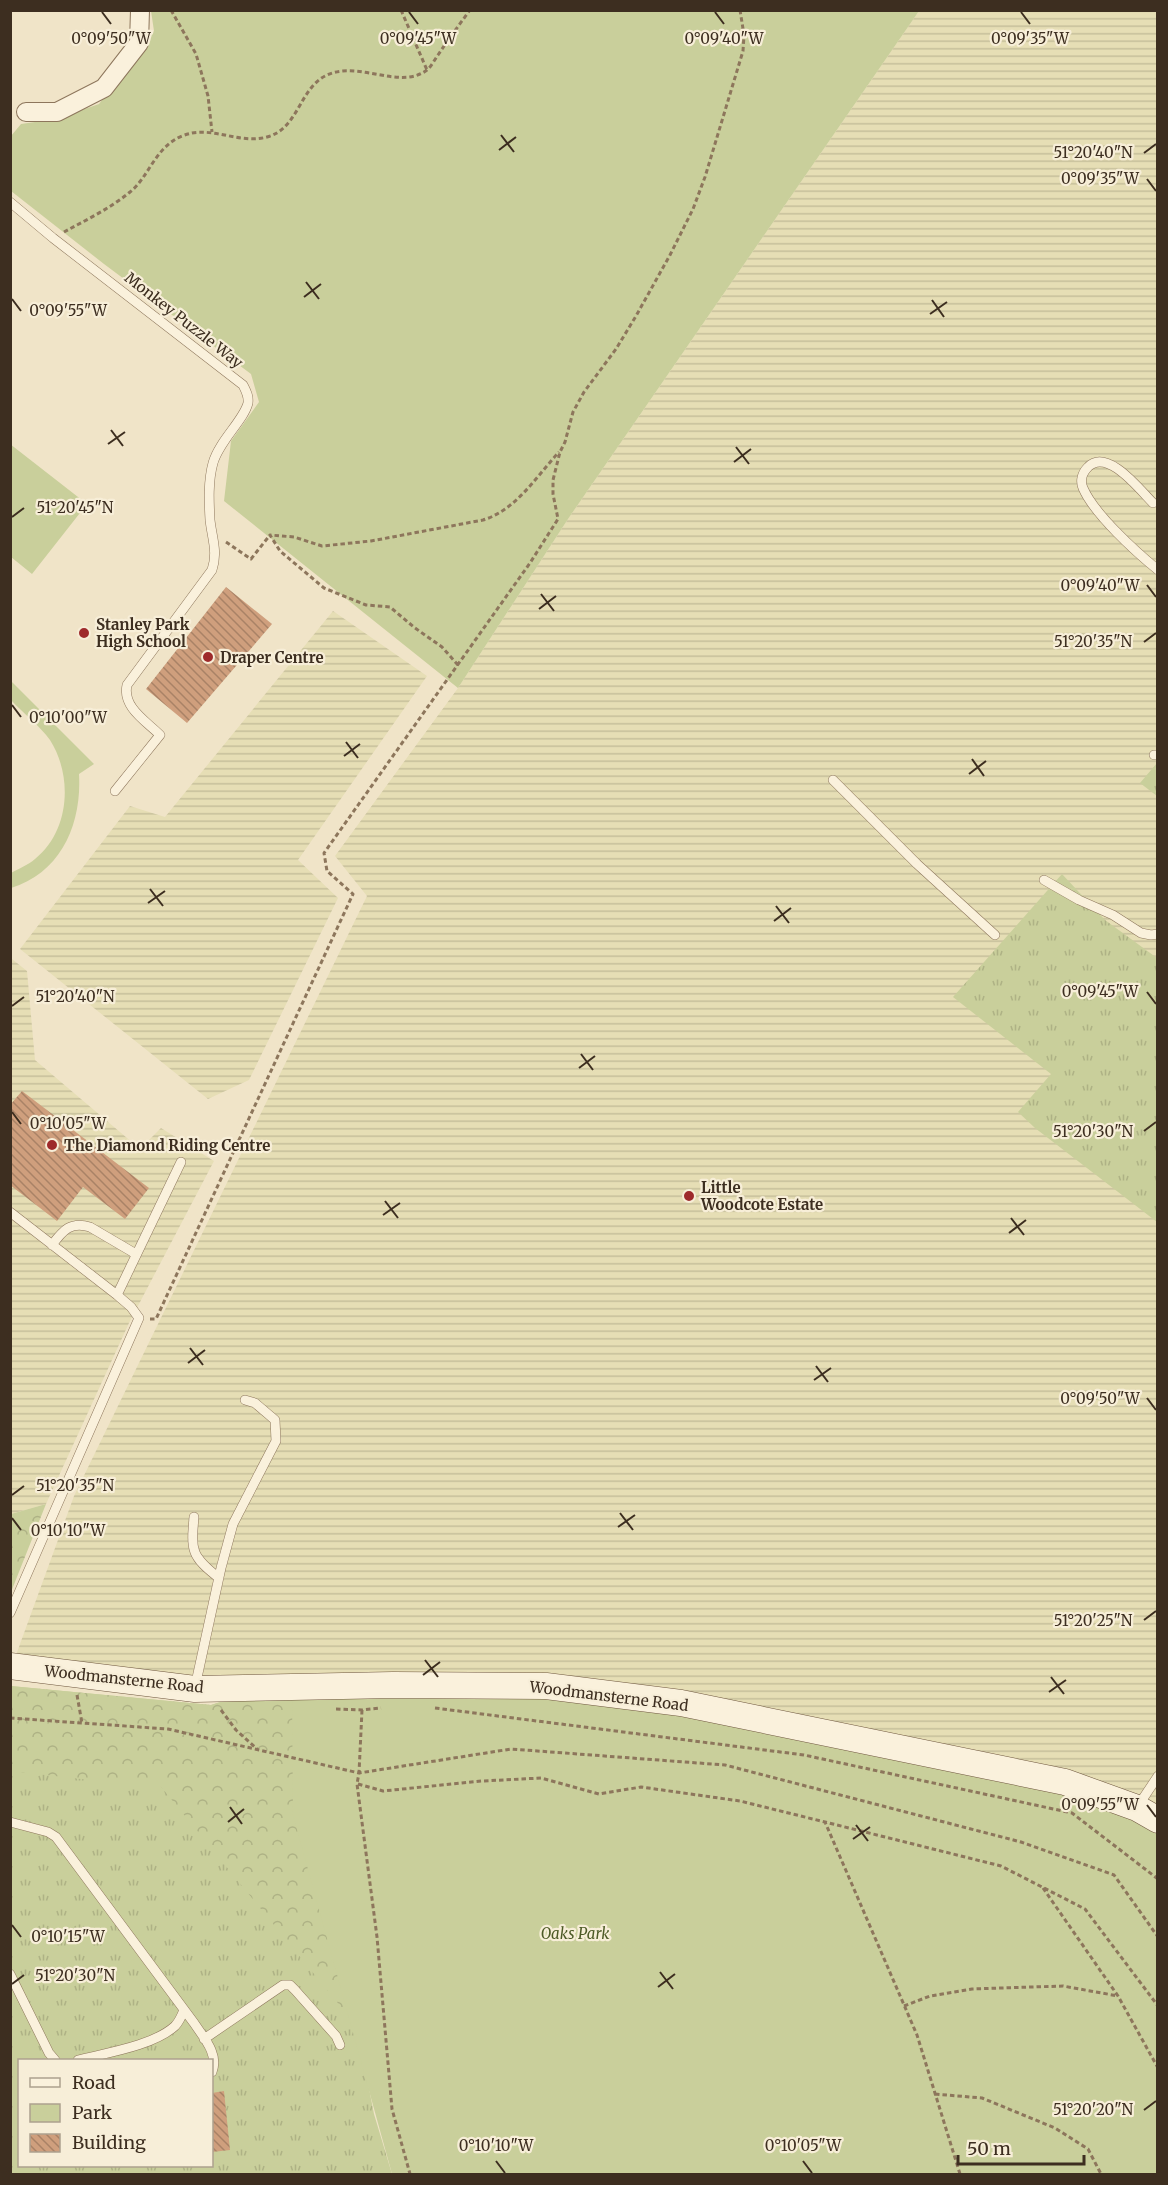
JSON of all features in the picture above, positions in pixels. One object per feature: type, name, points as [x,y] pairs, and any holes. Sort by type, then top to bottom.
[{"type":"main road","name":"Woodmansterne Road","points":[[10,1666],[195,1689],[455,1676],[681,1703],[1065,1782],[1147,1814]]},
{"type":"street","points":[[26,112],[57,112],[104,88],[139,43],[140,10]]},
{"type":"lane","name":"Monkey Puzzle Way","points":[[10,202],[243,385],[248,393],[245,411],[222,442],[213,462],[210,483],[212,532]]},
{"type":"lane","points":[[1153,503],[1111,464],[1100,460],[1093,463],[1082,476],[1081,485],[1096,508],[1134,550],[1158,570]]},
{"type":"lane","points":[[115,791],[160,735],[130,705],[126,698],[128,685],[212,570],[215,553],[212,532]]},
{"type":"lane","points":[[833,780],[917,864],[995,935]]},
{"type":"lane","points":[[1044,880],[1079,900],[1113,915],[1141,933],[1158,934]]},
{"type":"lane","points":[[117,1295],[181,1162]]},
{"type":"lane","points":[[10,1212],[117,1295],[131,1307],[139,1318],[10,1612]]},
{"type":"lane","points":[[52,1245],[66,1228],[74,1224],[82,1224],[136,1254]]},
{"type":"lane","points":[[195,1689],[233,1524],[276,1441],[275,1420],[255,1403],[246,1401]]},
{"type":"lane","points":[[194,1517],[192,1546],[200,1563],[219,1578]]},
{"type":"lane","points":[[1147,1814],[1158,1776]]},
{"type":"lane","points":[[10,1822],[48,1832],[57,1837],[212,2050],[213,2068]]},
{"type":"lane","points":[[10,1974],[54,2059]]},
{"type":"lane","points":[[204,2039],[283,1985],[290,1985],[336,2036],[340,2045]]},
{"type":"lane","points":[[85,2059],[165,2033],[177,2024],[184,2010]]},
{"type":"path","points":[[171,10],[196,54],[208,96],[212,132]]},
{"type":"path","points":[[400,10],[427,70]]},
{"type":"path","points":[[53,238],[130,193],[164,149],[180,137],[192,133],[212,132],[252,140],[276,134],[289,124],[315,83],[333,73],[361,71],[404,78],[427,70],[470,10]]},
{"type":"path","points":[[139,1318],[156,1319],[353,894],[327,871],[324,853],[530,563],[558,519],[553,480],[577,403],[616,349],[636,316],[693,209],[705,177],[743,51],[744,35],[740,10]]},
{"type":"path","points":[[270,535],[294,537],[322,546],[371,541],[495,516],[514,502],[560,452]]},
{"type":"path","points":[[212,532],[251,559],[270,535]]},
{"type":"path","points":[[270,535],[280,551],[324,588],[366,605],[390,607],[442,647],[458,665]]},
{"type":"path","points":[[76,1693],[82,1723]]},
{"type":"path","points":[[215,1704],[236,1730],[258,1750]]},
{"type":"path","points":[[425,1707],[804,1755],[1072,1813],[1158,1879]]},
{"type":"path","points":[[383,1708],[362,1710],[357,1784],[377,1937],[392,2109],[410,2175]]},
{"type":"path","points":[[10,1718],[168,1729],[359,1773],[511,1749],[725,1765],[1021,1842],[1114,1875],[1158,1937]]},
{"type":"path","points":[[357,1784],[383,1791],[482,1781],[541,1778],[599,1794],[641,1787],[740,1801],[1001,1866],[1085,1909],[1158,2006]]},
{"type":"path","points":[[825,1822],[916,2035],[960,2175]]},
{"type":"path","points":[[1042,1887],[1118,1995],[1158,2068]]},
{"type":"path","points":[[904,2006],[930,1996],[972,1989],[1063,1986],[1118,1995]]},
{"type":"path","points":[[935,2094],[982,2098],[1055,2128],[1088,2149],[1101,2175]]},
{"type":"shaded area","name":"Little Woodcote Estate","points":[[919,11],[1157,11],[1157,1820],[16,1655],[74,1496],[367,896],[335,856],[458,688],[568,519]]},
{"type":"shaded area","points":[[333,611],[427,676],[298,860],[338,898],[249,1080],[208,1099],[20,949],[130,806],[165,817]]},
{"type":"shaded area","points":[[12,959],[27,971],[35,1060],[140,1149],[161,1128],[214,1161],[129,1323],[46,1504],[11,1514],[10,961]]},
{"type":"green space","points":[[151,11],[919,11],[568,519],[458,688],[224,501],[231,441],[259,402],[251,374],[11,191],[11,136],[21,124],[56,119],[99,104],[154,31]]},
{"type":"green space","points":[[10,444],[87,504],[32,574],[11,557]]},
{"type":"green space","points":[[11,681],[94,764],[79,774],[77,811],[65,844],[55,859],[28,881],[11,888],[11,873],[35,859],[47,847],[55,834],[61,819],[65,786],[57,754],[50,740],[11,700]]},
{"type":"green space","points":[[1157,763],[1157,796],[1140,783]]},
{"type":"green space","points":[[1062,874],[1105,920],[1157,958],[1157,1222],[1035,1128],[1018,1112],[1051,1074],[953,997]]},
{"type":"green space","points":[[46,1504],[11,1592],[11,1514]]},
{"type":"green space","points":[[10,1686],[211,1705],[242,1695],[292,1695],[374,2114],[392,2174],[11,2174]]},
{"type":"green space","points":[[11,1686],[211,1705],[242,1695],[362,1695],[373,2046],[158,1783],[116,1783],[11,1771]]},
{"type":"green space","name":"Oaks Park","points":[[546,1686],[1065,1782],[1157,1820],[1157,2174],[392,2174],[293,1815],[292,1695]]},
{"type":"building","name":"Draper Centre","points":[[226,587],[272,624],[187,723],[146,689]]},
{"type":"building","name":"The Diamond Riding Centre","points":[[22,1091],[149,1188],[125,1219],[83,1187],[57,1221],[10,1185],[10,1105]]},
{"type":"building","points":[[224,2091],[230,2150],[213,2152],[213,2093]]},
{"type":"place","name":"Stanley Park High School","points":[[84,633]]},
{"type":"place","name":"Draper Centre","points":[[208,657]]},
{"type":"place","name":"The Diamond Riding Centre","points":[[52,1145]]},
{"type":"place","name":"Little Woodcote Estate","points":[[689,1196]]}]
